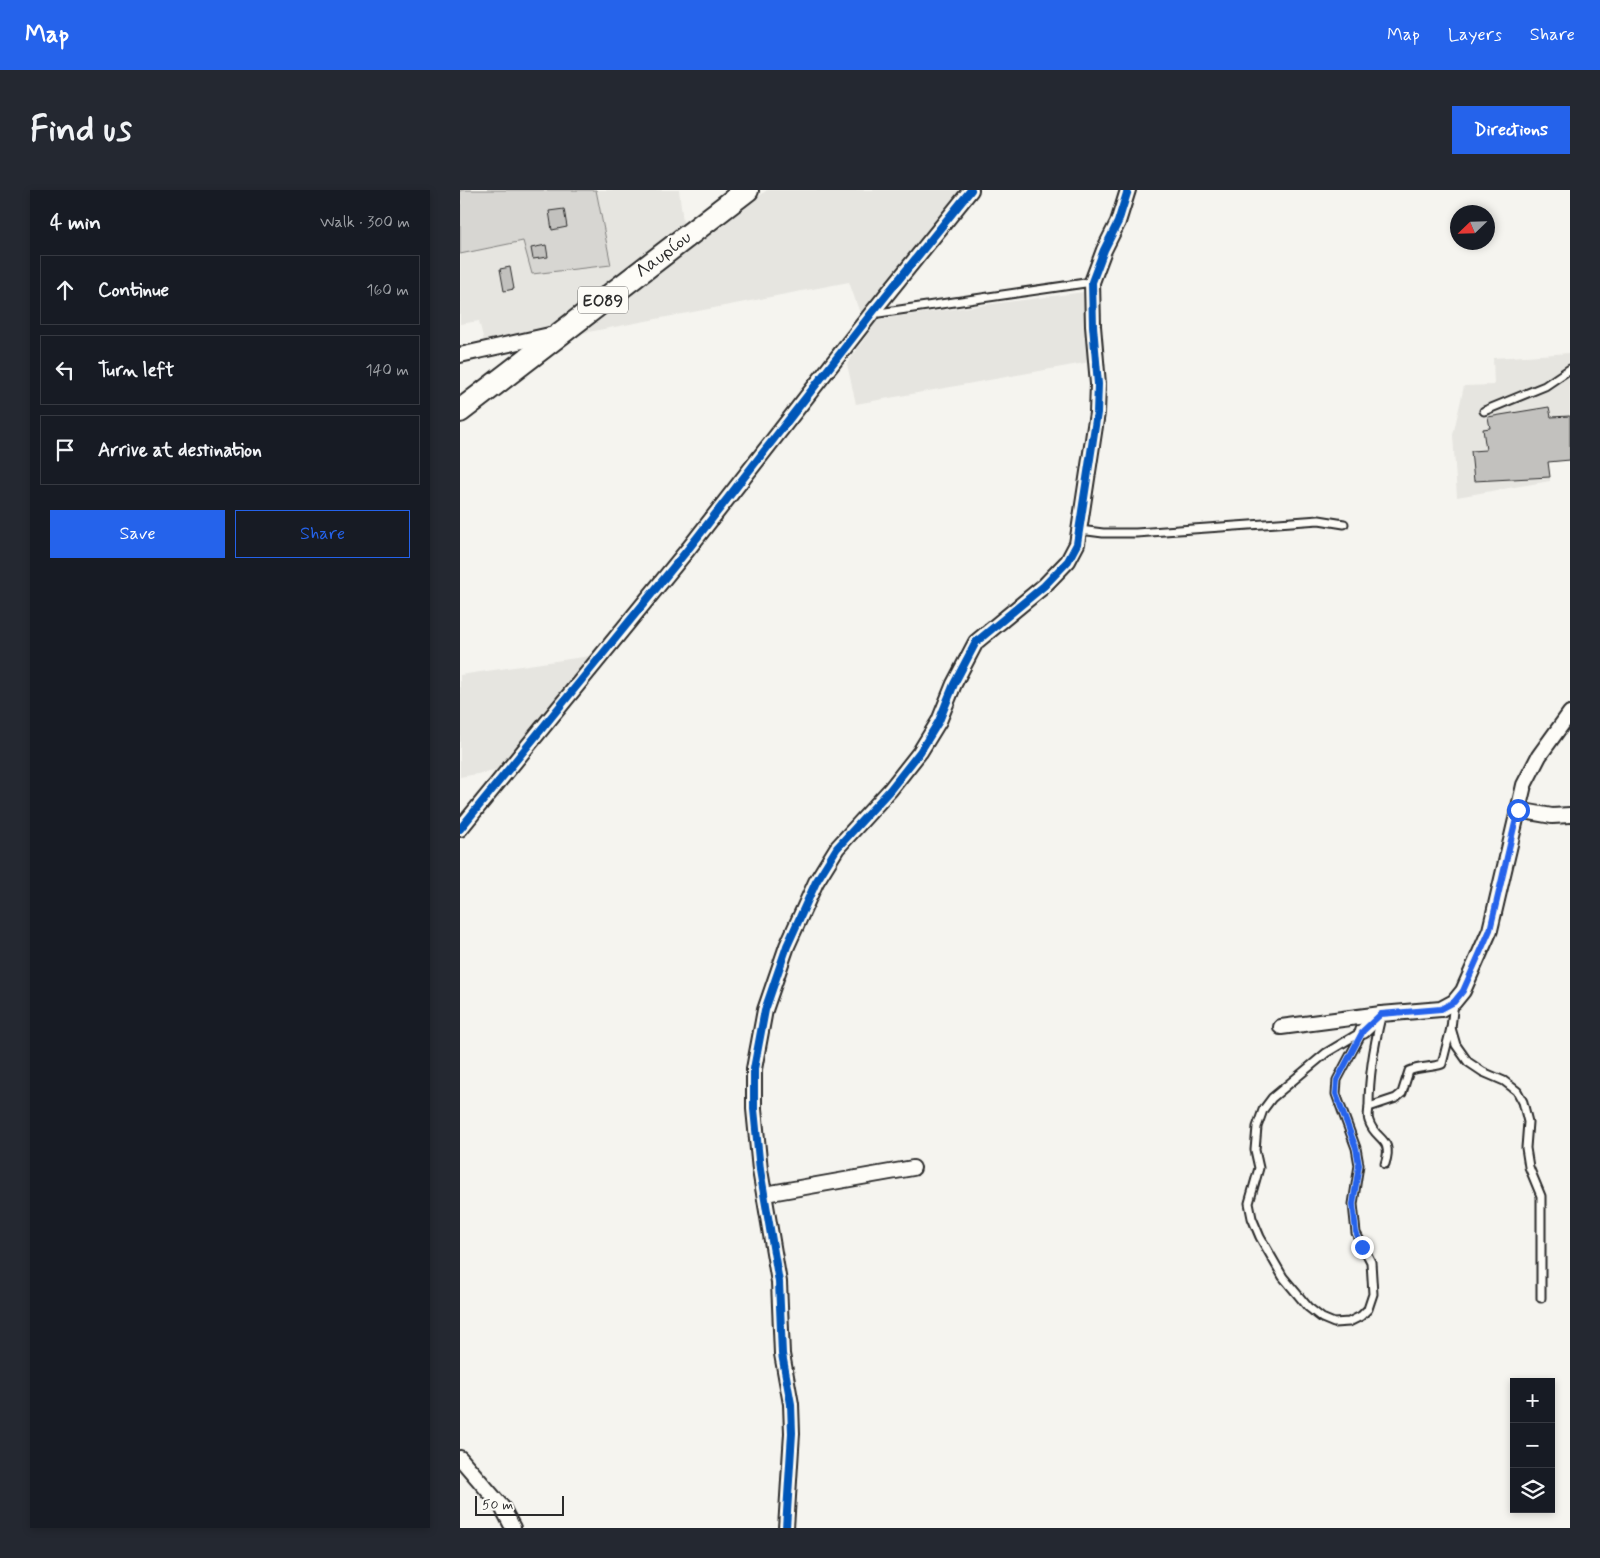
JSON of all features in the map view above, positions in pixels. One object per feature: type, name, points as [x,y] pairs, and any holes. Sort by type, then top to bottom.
[{"type":"main road","name":"Λαυρίου","points":[[460,411],[560,332],[747,190]]},
{"type":"street","points":[[460,829],[690,548],[871,314],[970,190]]},
{"type":"street","points":[[786,1528],[792,1433],[791,1404],[782,1354],[779,1282],[754,1109],[754,1069],[758,1040],[772,985],[816,882],[837,848],[890,790],[920,752],[939,721],[954,684],[976,642],[1044,586],[1068,561],[1077,544],[1097,414],[1098,384],[1092,309],[1092,282],[1104,250],[1118,222],[1128,190]]},
{"type":"street","points":[[460,355],[560,332]]},
{"type":"street","points":[[1281,1027],[1381,1014],[1441,1009],[1454,1002],[1463,991],[1490,930],[1524,785],[1539,756],[1570,713]]},
{"type":"street","points":[[1518,810],[1552,816],[1570,815]]},
{"type":"street","points":[[1363,1031],[1381,1014]]},
{"type":"street","points":[[765,1194],[913,1168]]},
{"type":"street","points":[[460,1458],[502,1508],[513,1528]]},
{"type":"lane","points":[[871,314],[1092,282]]},
{"type":"lane","points":[[1484,411],[1545,386],[1570,369]]},
{"type":"lane","points":[[1080,530],[1103,534],[1136,533],[1320,520],[1344,524]]},
{"type":"lane","points":[[1369,1107],[1396,1098],[1402,1093],[1410,1071],[1418,1067],[1434,1067],[1442,1064],[1451,1028],[1454,1002]]},
{"type":"lane","points":[[1381,1014],[1370,1077],[1368,1119],[1388,1146],[1385,1164]]},
{"type":"lane","points":[[1451,1028],[1456,1045],[1468,1062],[1483,1072],[1504,1081],[1517,1092],[1523,1102],[1528,1122],[1526,1148],[1529,1167],[1541,1196],[1541,1298]]},
{"type":"lane","points":[[1363,1031],[1337,1080],[1336,1094],[1356,1148],[1359,1165],[1353,1204],[1356,1232],[1371,1262],[1373,1294],[1368,1309],[1361,1316],[1348,1322],[1334,1323],[1322,1318],[1308,1307],[1282,1277],[1260,1237],[1252,1218],[1249,1203],[1259,1168],[1256,1150],[1257,1127],[1263,1110],[1272,1098],[1326,1053],[1363,1031]]},
{"type":"shaded area","points":[[460,190],[596,190],[611,265],[532,274],[523,241],[460,254]]},
{"type":"shaded area","points":[[596,190],[679,190],[684,230],[559,329],[485,345],[479,321],[460,324],[460,254],[523,241],[611,265]]},
{"type":"shaded area","points":[[767,190],[965,190],[862,319],[849,282],[583,333]]},
{"type":"shaded area","points":[[1084,292],[1090,362],[856,404],[847,364],[878,319]]},
{"type":"shaded area","points":[[1570,353],[1570,460],[1549,462],[1550,481],[1457,497],[1453,435],[1464,386],[1494,385],[1493,358]]},
{"type":"shaded area","points":[[590,656],[500,770],[460,777],[460,675]]},
{"type":"building","points":[[564,209],[567,227],[552,230],[549,211]]},
{"type":"building","points":[[546,245],[548,257],[533,259],[531,248]]},
{"type":"building","points":[[510,267],[514,289],[504,291],[500,269]]},
{"type":"building","points":[[1549,407],[1551,417],[1570,416],[1570,460],[1548,462],[1550,477],[1474,481],[1471,451],[1486,450],[1483,429],[1490,428],[1488,417]]},
{"type":"cycle path","points":[[460,829],[689,548],[871,314],[971,190]]},
{"type":"cycle path","points":[[786,1528],[792,1433],[791,1404],[782,1354],[779,1282],[760,1170],[754,1109],[754,1069],[765,1010],[787,946],[816,882],[837,848],[890,790],[920,752],[939,721],[954,684],[976,642],[1044,586],[1068,561],[1077,544],[1097,413],[1098,384],[1093,326],[1092,282],[1104,250],[1118,222],[1128,190]]},
{"type":"route","points":[[1362,1247],[1356,1232],[1353,1204],[1359,1165],[1356,1148],[1336,1094],[1337,1080],[1363,1031],[1381,1014],[1441,1009],[1454,1002],[1463,991],[1490,930],[1518,810]]}]
